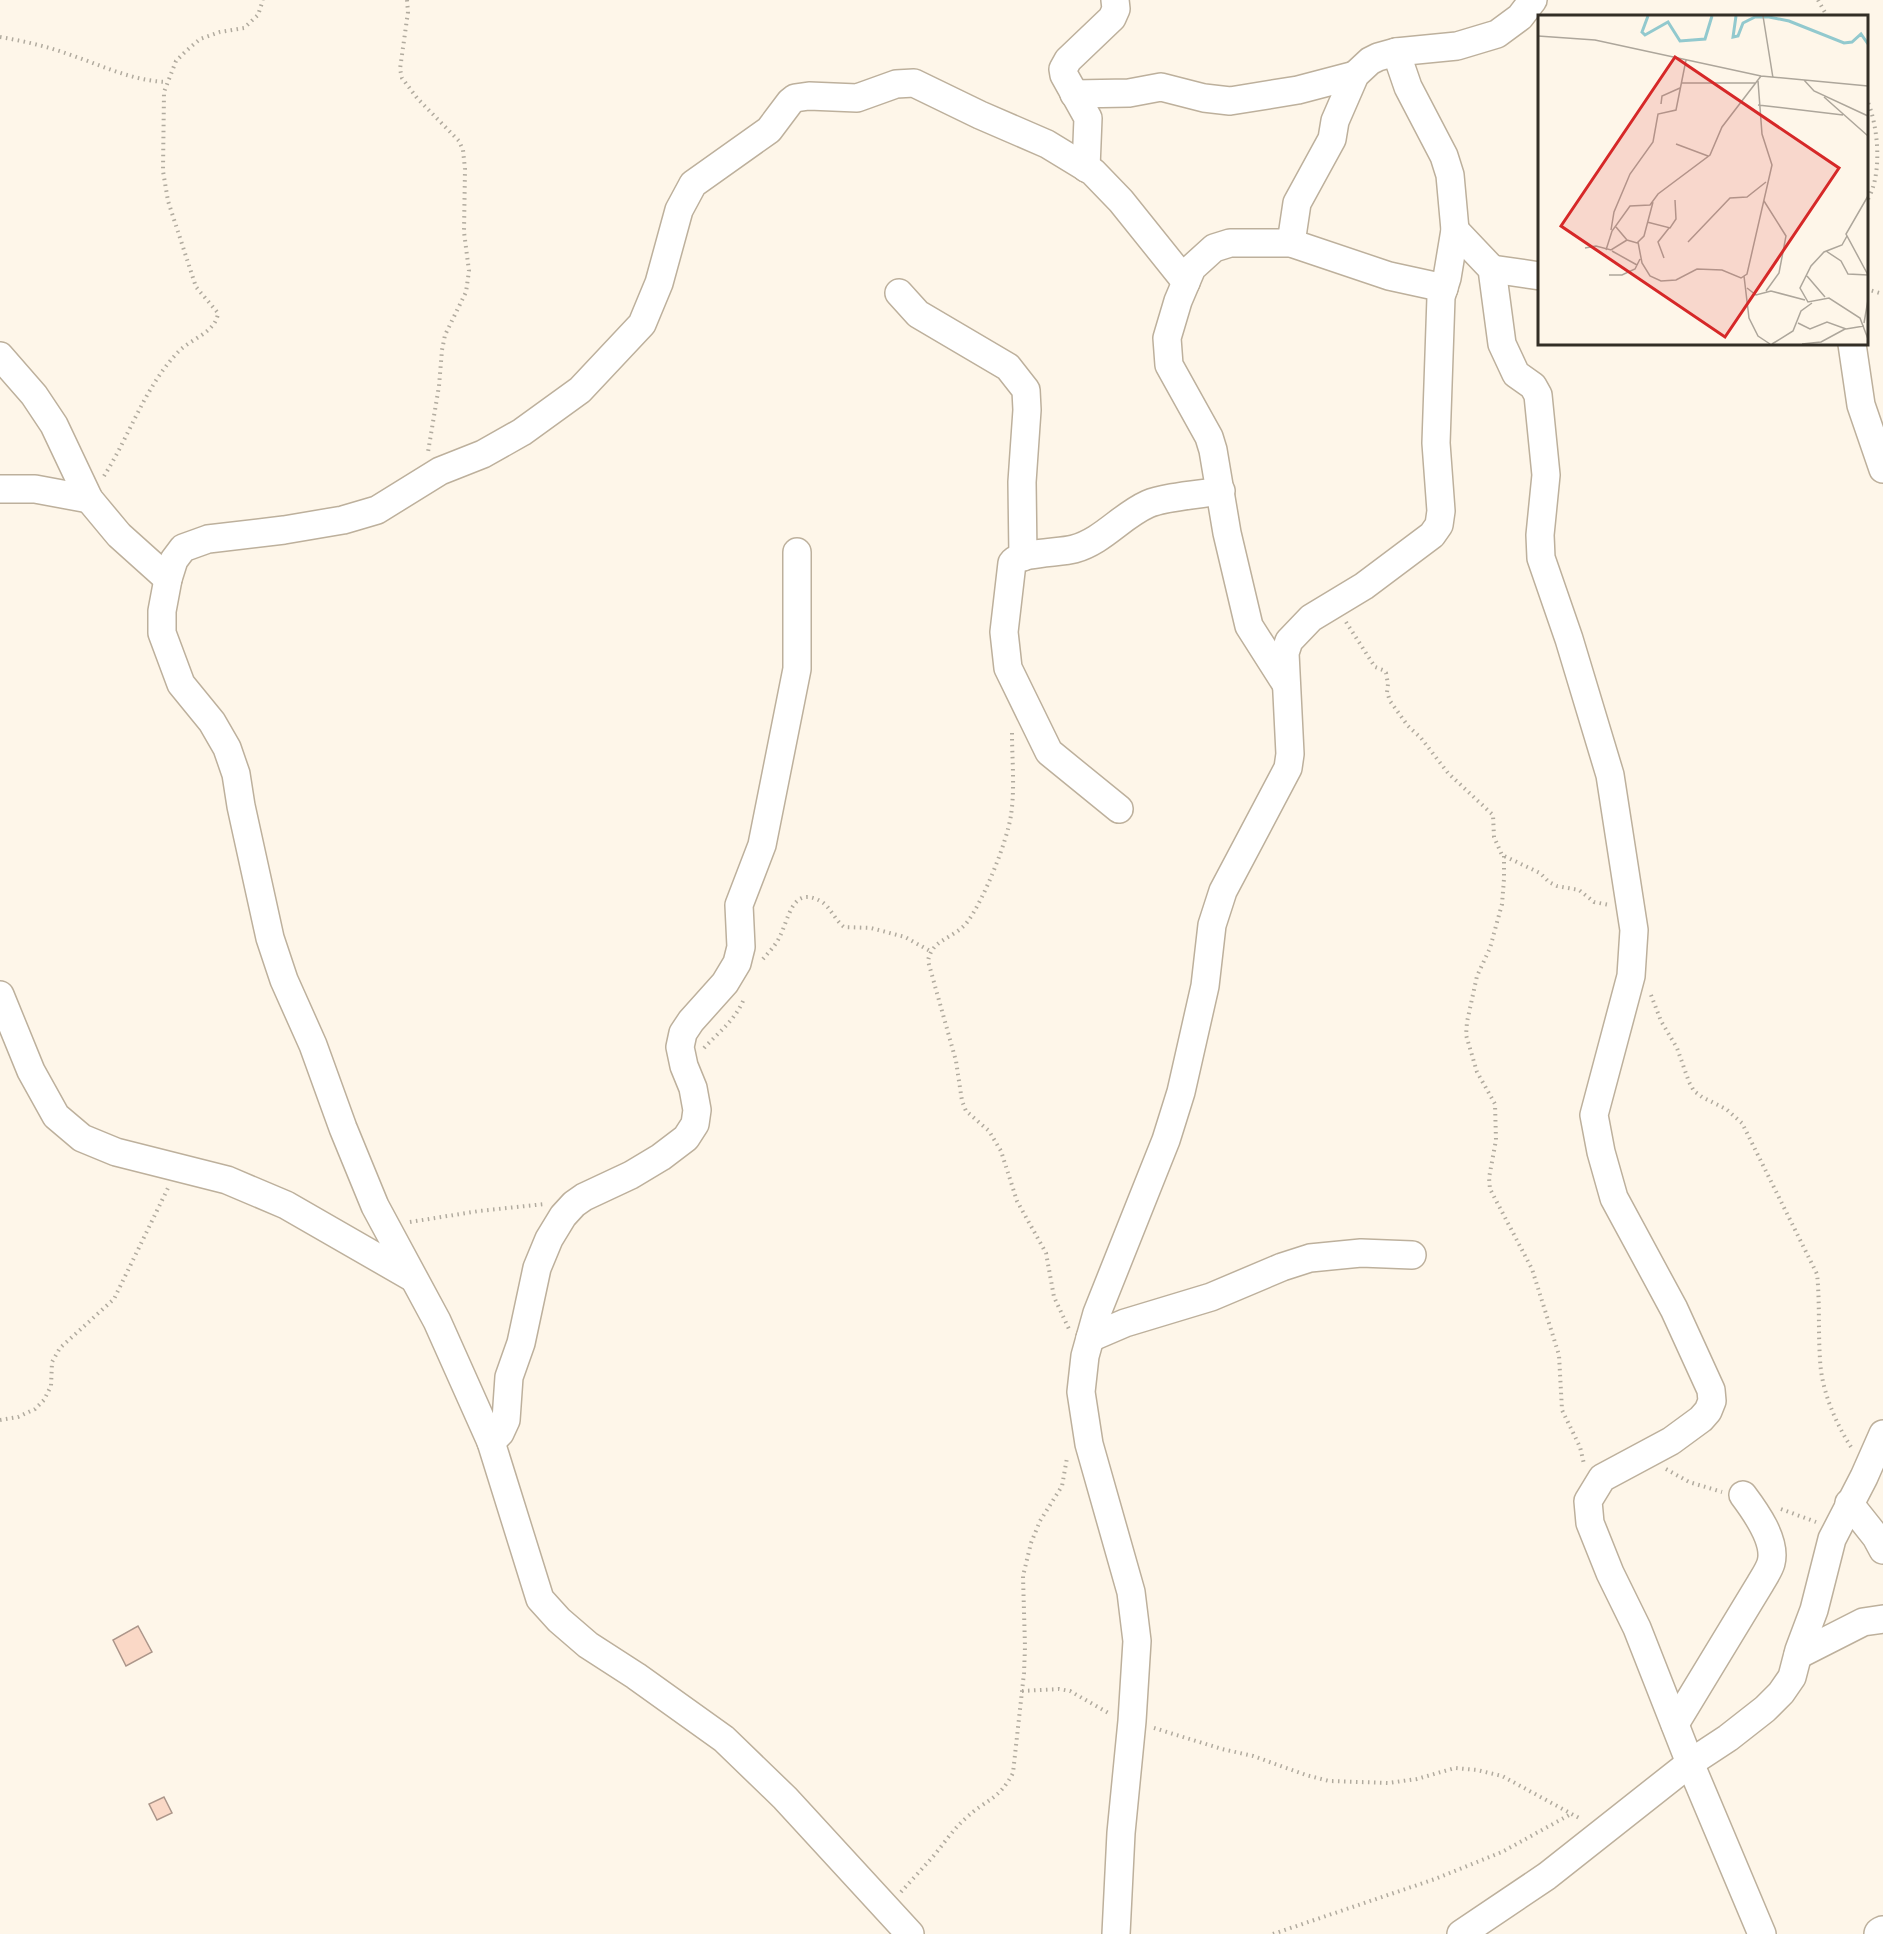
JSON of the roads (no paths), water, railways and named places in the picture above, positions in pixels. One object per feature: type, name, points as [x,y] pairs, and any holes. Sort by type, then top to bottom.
[{"type":"street","points":[[1086,168],[1088,118],[1064,75],[1064,69],[1068,60],[1112,18],[1116,9],[1115,0]]},
{"type":"street","points":[[1074,94],[1129,93],[1161,87],[1204,98],[1230,101],[1298,90],[1354,75],[1370,61],[1396,52],[1456,46],[1497,34],[1520,17],[1533,0]]},
{"type":"street","points":[[1116,1934],[1121,1833],[1137,1641],[1131,1592],[1089,1444],[1081,1392],[1088,1347],[1097,1313],[1166,1140],[1181,1092],[1205,986],[1212,925],[1222,891],[1288,768],[1290,754],[1286,653],[1289,641],[1311,618],[1364,586],[1432,535],[1439,525],[1442,511],[1436,443],[1441,297],[1447,278],[1455,230],[1448,166],[1408,87],[1396,52]]},
{"type":"street","points":[[1291,243],[1297,203],[1332,139],[1335,121],[1354,75]]},
{"type":"street","points":[[910,1934],[785,1798],[724,1739],[636,1676],[588,1646],[540,1599],[491,1442],[437,1321],[375,1206],[343,1128],[313,1045],[284,980],[270,938],[236,774],[227,748],[212,722],[181,684],[162,633],[162,611],[174,560],[183,548],[208,539],[284,530],[342,520],[378,510],[440,471],[483,454],[522,432],[580,390],[642,324],[659,283],[679,210],[688,190],[693,184],[769,130],[795,98],[809,96],[857,98],[896,84],[914,83],[1047,144],[1086,168],[1121,201],[1186,282]]},
{"type":"street","points":[[1455,230],[1492,269],[1502,344],[1516,374],[1533,386],[1538,395],[1546,476],[1540,535],[1541,558],[1569,639],[1610,775],[1634,930],[1631,976],[1594,1115],[1600,1152],[1614,1198],[1674,1309],[1711,1390],[1712,1401],[1708,1411],[1701,1419],[1671,1441],[1602,1478],[1588,1501],[1590,1523],[1610,1573],[1637,1628],[1690,1763],[1762,1934]]},
{"type":"street","points":[[1288,686],[1250,626],[1227,533],[1217,464],[1209,437],[1169,365],[1167,338],[1186,282],[1192,268],[1214,248],[1230,243],[1291,243],[1389,276],[1444,288]]},
{"type":"street","points":[[1492,269],[1538,276]]},
{"type":"street","points":[[899,293],[918,314],[1008,367],[1026,390],[1027,410],[1022,482],[1023,556]]},
{"type":"street","points":[[1852,345],[1861,405],[1883,469]]},
{"type":"street","points":[[0,356],[34,395],[54,426],[89,499],[118,535],[168,579]]},
{"type":"street","points":[[0,489],[35,489],[89,499]]},
{"type":"street","points":[[1119,809],[1049,752],[1008,668],[1004,632],[1010,572],[1015,559],[1023,556],[1064,552],[1081,547],[1102,536],[1142,507],[1153,502],[1221,491]]},
{"type":"street","points":[[491,1442],[500,1433],[506,1420],[509,1377],[521,1343],[537,1268],[549,1239],[574,1204],[662,1157],[686,1138],[695,1124],[697,1110],[693,1088],[684,1066],[680,1047],[683,1033],[691,1021],[725,983],[736,963],[741,947],[739,905],[762,845],[797,669],[797,552]]},
{"type":"street","points":[[0,995],[31,1071],[56,1116],[82,1138],[116,1152],[227,1179],[286,1204],[414,1278]]},
{"type":"street","points":[[1088,1347],[1125,1323],[1211,1297],[1282,1267],[1310,1258],[1352,1254],[1412,1255]]},
{"type":"street","points":[[1461,1934],[1547,1876],[1690,1763],[1728,1738],[1765,1709],[1781,1693],[1792,1677],[1814,1610],[1832,1539],[1883,1434]]},
{"type":"street","points":[[1675,1724],[1772,1561],[1769,1540],[1759,1517],[1743,1495]]},
{"type":"street","points":[[1849,1503],[1876,1537],[1883,1550]]},
{"type":"street","points":[[1798,1655],[1863,1622],[1883,1619]]}]
